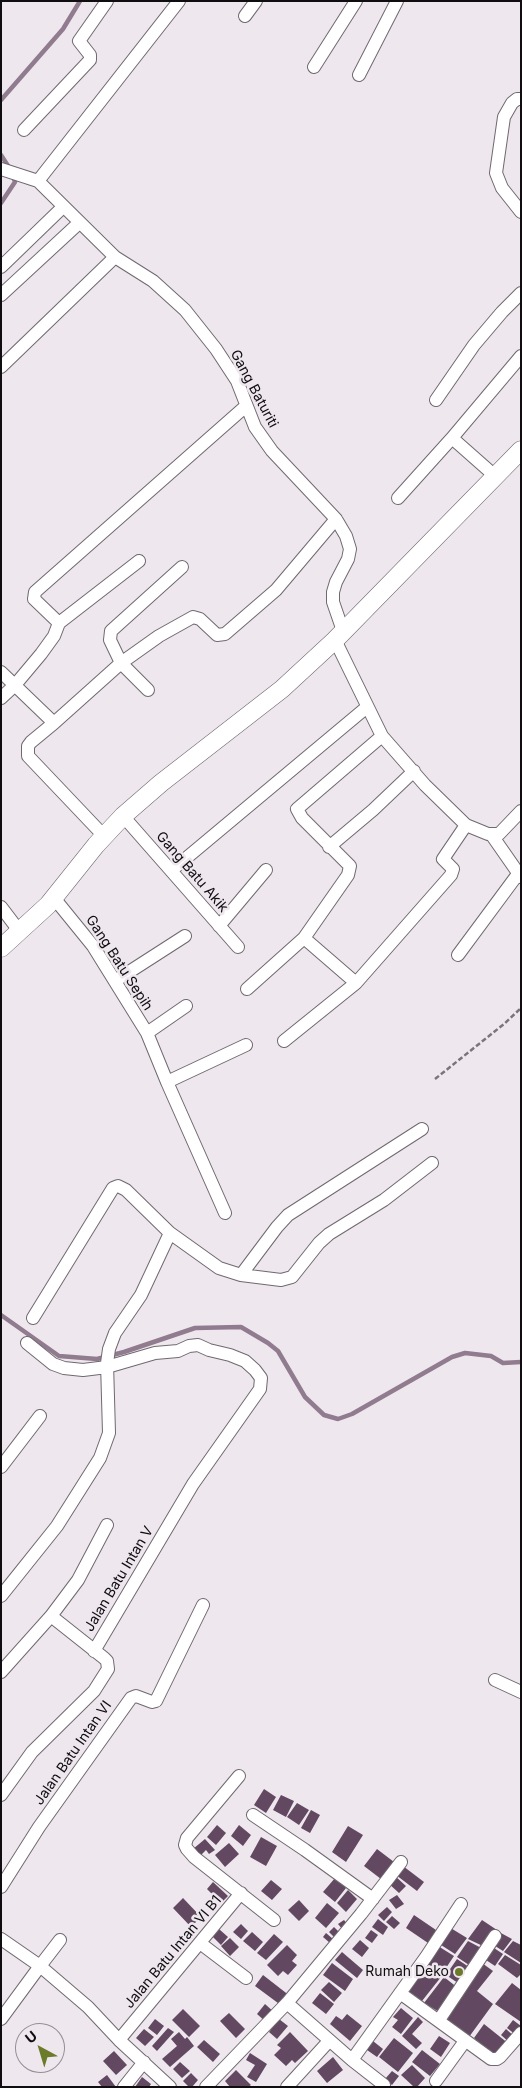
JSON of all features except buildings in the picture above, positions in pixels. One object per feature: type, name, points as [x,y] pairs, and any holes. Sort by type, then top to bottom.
[{"type":"street","points":[[24,130],[90,60],[89,53],[79,41],[107,1]]},
{"type":"street","points":[[38,181],[179,1]]},
{"type":"street","points":[[245,16],[256,1]]},
{"type":"street","points":[[314,67],[356,1]]},
{"type":"street","points":[[359,75],[397,1]]},
{"type":"street","points":[[521,99],[517,99],[512,104],[504,117],[496,173],[502,188],[521,212]]},
{"type":"street","name":"Gang Baturiti","points":[[1,169],[38,181],[115,257],[153,280],[185,310],[236,381],[255,427],[272,451],[336,519],[346,536],[350,549],[348,559],[332,592],[333,602],[339,636],[367,706],[382,736],[466,825]]},
{"type":"street","points":[[1,267],[63,207]]},
{"type":"street","points":[[1,295],[79,223]]},
{"type":"street","points":[[1,367],[115,257]]},
{"type":"street","points":[[436,400],[474,345],[521,293]]},
{"type":"street","points":[[398,498],[452,438],[521,356]]},
{"type":"street","points":[[59,623],[34,599],[35,592],[246,406]]},
{"type":"street","points":[[452,438],[495,476]]},
{"type":"street","points":[[1,948],[54,898],[104,836],[124,816],[162,783],[282,689],[339,636],[521,450]]},
{"type":"street","points":[[104,836],[28,756],[28,746],[121,663],[159,636],[193,617],[200,619],[216,635],[225,634],[282,585],[336,519]]},
{"type":"street","points":[[1,698],[15,685],[54,636],[59,623],[139,561]]},
{"type":"street","points":[[148,690],[121,663],[110,640],[111,631],[182,567]]},
{"type":"street","points":[[1,672],[54,723]]},
{"type":"street","points":[[172,870],[367,706]]},
{"type":"street","points":[[247,989],[304,938],[348,875],[348,864],[299,815],[298,809],[382,736]]},
{"type":"street","points":[[329,847],[373,810],[414,771]]},
{"type":"street","points":[[284,1041],[356,983],[451,875],[453,869],[442,859],[466,825],[491,834],[499,834],[521,811]]},
{"type":"street","name":"Gang Batu Akik","points":[[124,816],[238,947]]},
{"type":"street","points":[[458,955],[519,876],[491,834]]},
{"type":"street","points":[[219,926],[266,870]]},
{"type":"street","name":"Gang Batu Sepih","points":[[54,898],[93,946],[146,1033],[186,1006]]},
{"type":"street","points":[[1,907],[20,932]]},
{"type":"street","points":[[115,981],[185,936]]},
{"type":"street","points":[[304,938],[356,983]]},
{"type":"street","points":[[146,1033],[224,1213]]},
{"type":"street","points":[[167,1082],[246,1046]]},
{"type":"street","points":[[241,1275],[288,1215],[422,1129]]},
{"type":"street","points":[[33,1318],[113,1188],[122,1187],[126,1190],[170,1232],[218,1268],[241,1275],[281,1280],[292,1277],[318,1243],[384,1200],[432,1163]]},
{"type":"street","points":[[1,1596],[57,1526],[100,1458],[109,1433],[107,1365],[109,1349],[115,1333],[141,1295],[170,1232]]},
{"type":"street","points":[[27,1343],[41,1356],[53,1364],[64,1368],[83,1370],[107,1365]]},
{"type":"street","name":"Jalan Batu Intan V","points":[[1,1795],[32,1752],[94,1691],[106,1674],[108,1669],[107,1661],[94,1650],[193,1484],[237,1419],[260,1389],[261,1378],[259,1374],[245,1361],[198,1345],[189,1346],[178,1351],[155,1353],[107,1365]]},
{"type":"street","points":[[1,1467],[40,1416]]},
{"type":"street","points":[[1,1672],[51,1616],[78,1580],[106,1524]]},
{"type":"street","name":"Jalan Batu Intan VI","points":[[1,1887],[39,1827],[131,1698],[136,1696],[152,1702],[156,1701],[204,1605]]},
{"type":"street","points":[[51,1616],[94,1650]]},
{"type":"street","points":[[495,1680],[521,1692]]},
{"type":"street","name":"Jalan Batu Intan VI B1","points":[[119,2040],[241,1893],[194,1857],[186,1849],[185,1845],[187,1838],[238,1776]]},
{"type":"street","points":[[253,1815],[373,1899]]},
{"type":"street","points":[[206,2087],[287,2003],[401,1862]]},
{"type":"street","points":[[241,1893],[274,1920]]},
{"type":"street","points":[[352,2060],[426,1957],[461,1904]]},
{"type":"street","points":[[438,2020],[495,1936]]},
{"type":"street","points":[[1,1938],[40,1966],[88,2006],[119,2040],[170,2087]]},
{"type":"street","points":[[1,2019],[60,1940]]},
{"type":"street","points":[[200,1944],[246,1978]]},
{"type":"street","points":[[400,1993],[489,2058],[497,2059],[521,2032]]},
{"type":"street","points":[[287,2003],[329,2041],[384,2085]]},
{"type":"street","points":[[287,2087],[329,2041]]},
{"type":"street","points":[[436,2081],[465,2041]]},
{"type":"street","points":[[124,2087],[144,2062]]},
{"type":"path","points":[[435,1079],[504,1024],[521,1008]]},
{"type":"waterway","points":[[1,100],[63,29],[80,1]]},
{"type":"waterway","points":[[1,155],[10,169]]},
{"type":"waterway","points":[[1,203],[15,182],[13,176]]},
{"type":"waterway","points":[[1,1315],[59,1356],[97,1359],[195,1328],[241,1327],[278,1351],[305,1397],[324,1415],[338,1419],[352,1414],[452,1357],[465,1353],[491,1356],[503,1363],[521,1362]]},
{"type":"place","name":"Rumah Deko","points":[[459,1972]]}]
